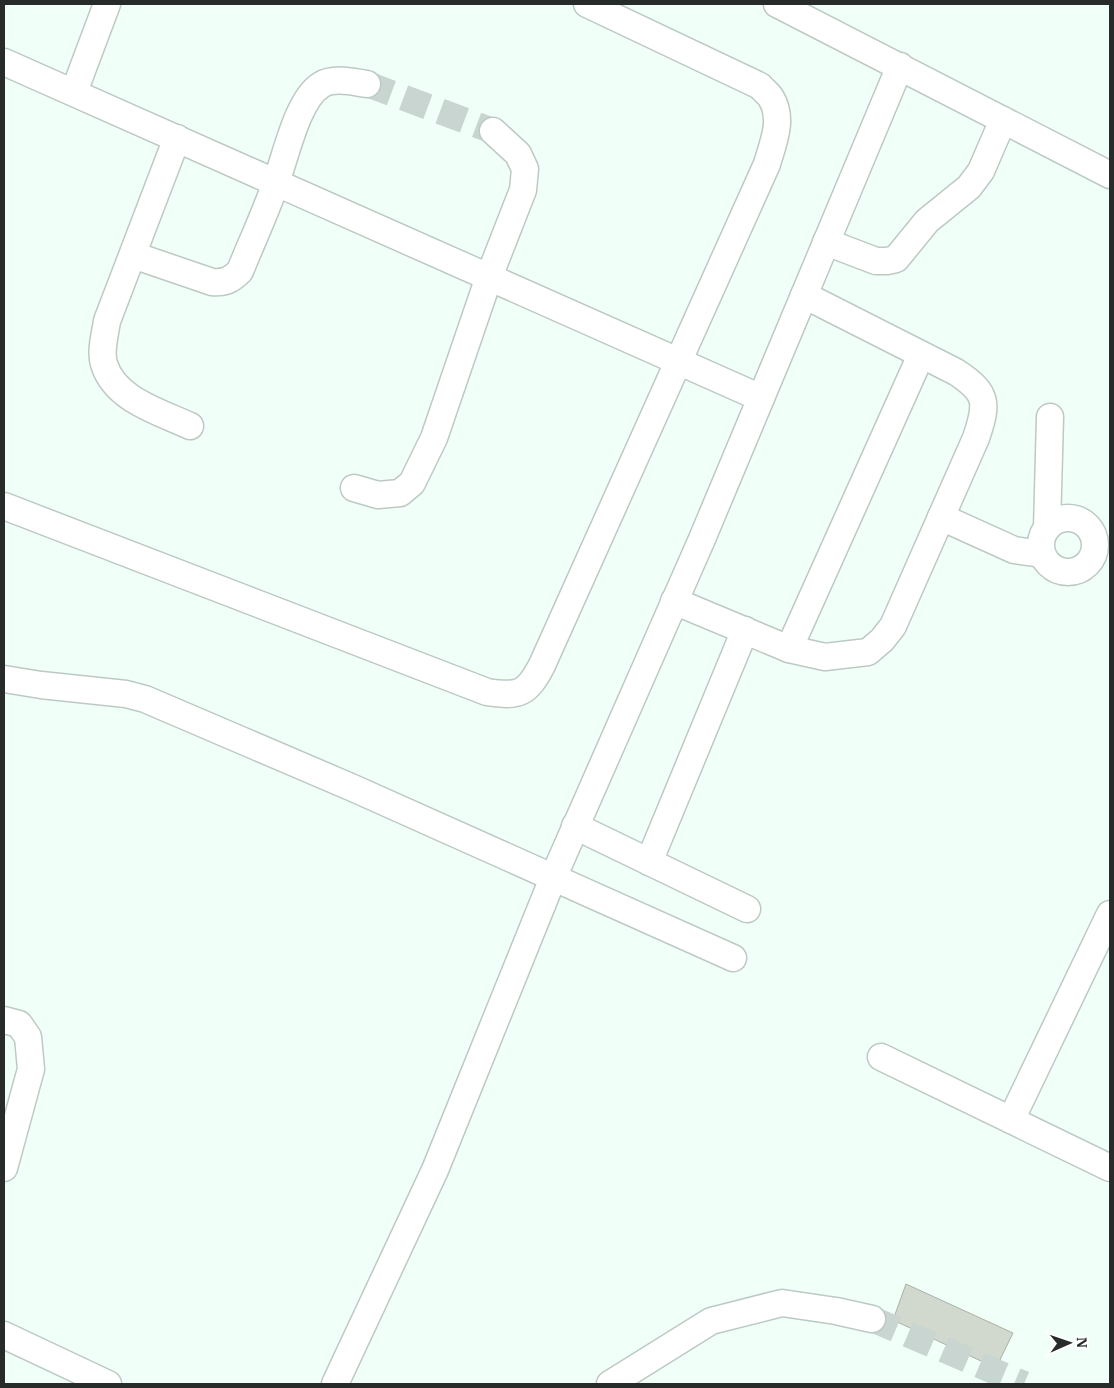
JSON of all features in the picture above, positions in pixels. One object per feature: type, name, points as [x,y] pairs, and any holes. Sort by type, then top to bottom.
[{"type":"lane","points":[[74,92],[107,4]]},
{"type":"lane","points":[[4,506],[487,692],[506,695],[521,692],[532,682],[542,665],[767,164],[777,132],[777,116],[771,98],[760,86],[587,4]]},
{"type":"lane","points":[[777,4],[1110,175]]},
{"type":"lane","points":[[4,62],[760,398]]},
{"type":"lane","points":[[335,1384],[435,1170],[553,878],[674,601],[900,66]]},
{"type":"lane","points":[[132,255],[212,282],[232,279],[240,271],[276,182],[301,110],[311,95],[322,84],[340,81],[367,84]]},
{"type":"lane","points":[[826,242],[876,261],[896,259],[927,222],[969,187],[981,171],[1004,120]]},
{"type":"lane","points":[[354,488],[378,495],[400,493],[412,483],[434,438],[489,277],[523,190],[525,169],[518,154],[493,131]]},
{"type":"lane","points":[[178,138],[107,321],[103,343],[104,363],[112,380],[122,391],[143,405],[190,426]]},
{"type":"lane","points":[[674,601],[789,649],[825,657],[868,652],[882,640],[893,626],[976,438],[983,418],[984,406],[980,391],[972,382],[804,295]]},
{"type":"lane","points":[[789,649],[921,355]]},
{"type":"lane","points":[[1047,528],[1050,417]]},
{"type":"lane","points":[[941,517],[1014,550],[1042,554]]},
{"type":"lane","points":[[1062,519],[1079,520],[1087,526],[1095,542],[1095,550],[1101,563],[1070,572],[1053,568],[1046,562],[1042,554],[1042,536],[1047,528],[1053,522],[1062,519]]},
{"type":"lane","points":[[649,862],[746,630]]},
{"type":"lane","points":[[4,679],[126,694],[145,699],[362,792],[733,958]]},
{"type":"lane","points":[[575,826],[747,909]]},
{"type":"lane","points":[[1011,1120],[1110,914]]},
{"type":"lane","points":[[4,1020],[19,1024],[28,1037],[31,1069],[4,1168]]},
{"type":"lane","points":[[881,1057],[1011,1120],[1106,1160]]},
{"type":"lane","points":[[610,1384],[711,1321],[764,1307],[782,1303],[836,1311],[872,1319]]},
{"type":"lane","points":[[4,1335],[108,1384]]},
{"type":"building","points":[[906,1284],[1013,1333],[996,1368],[893,1320]]},
{"type":"tunnel","points":[[367,84],[493,131]]},
{"type":"tunnel","points":[[872,1319],[1024,1384]]}]
